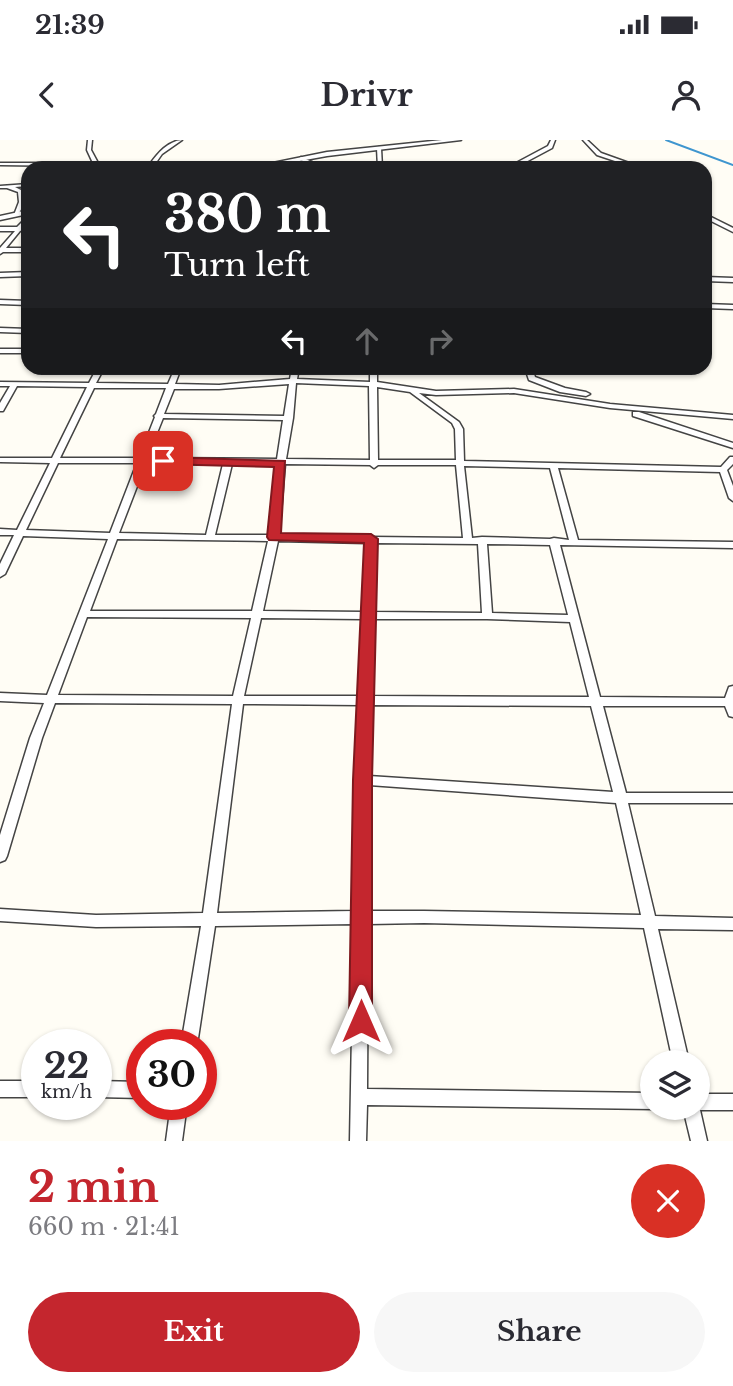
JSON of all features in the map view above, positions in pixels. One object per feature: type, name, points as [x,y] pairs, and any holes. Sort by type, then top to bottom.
[{"type":"street","points":[[90,140],[89,150],[94,161]]},
{"type":"street","points":[[154,161],[160,153],[180,140]]},
{"type":"street","points":[[286,161],[458,140]]},
{"type":"street","points":[[524,161],[550,147],[554,140]]},
{"type":"street","points":[[585,140],[599,154],[620,161]]},
{"type":"street","points":[[379,149],[380,161]]},
{"type":"street","points":[[301,158],[307,161]]},
{"type":"street","points":[[0,164],[21,164]]},
{"type":"street","points":[[0,187],[21,186]]},
{"type":"street","points":[[9,187],[20,191],[21,196]]},
{"type":"street","points":[[16,214],[21,204]]},
{"type":"street","points":[[0,218],[21,213]]},
{"type":"street","points":[[712,220],[733,230]]},
{"type":"street","points":[[1,251],[21,226]]},
{"type":"street","points":[[0,229],[18,229]]},
{"type":"street","points":[[1,251],[21,250]]},
{"type":"street","points":[[0,275],[21,274]]},
{"type":"street","points":[[712,279],[733,280]]},
{"type":"street","points":[[0,302],[21,303]]},
{"type":"street","points":[[712,306],[733,307]]},
{"type":"street","points":[[0,331],[21,331]]},
{"type":"street","points":[[0,351],[21,351]]},
{"type":"street","points":[[0,574],[96,375]]},
{"type":"street","points":[[0,856],[36,738],[175,375]]},
{"type":"street","points":[[192,1029],[209,921],[238,699],[274,537],[281,464],[294,375]]},
{"type":"street","points":[[373,375],[374,465]]},
{"type":"street","points":[[531,375],[532,378],[563,390],[587,394],[610,406],[733,446]]},
{"type":"street","points":[[0,384],[235,387],[294,381],[372,384],[411,391],[455,394],[514,391],[610,406],[733,417]]},
{"type":"street","points":[[0,409],[15,384]]},
{"type":"street","points":[[411,391],[455,422],[459,429],[468,540]]},
{"type":"street","points":[[159,416],[289,418]]},
{"type":"street","points":[[0,460],[374,465],[460,463],[723,470],[733,459]]},
{"type":"street","points":[[210,537],[229,462]]},
{"type":"street","points":[[553,465],[574,541]]},
{"type":"street","points":[[723,470],[733,498]]},
{"type":"street","points":[[0,532],[733,545]]},
{"type":"street","points":[[358,1141],[362,780],[371,539]]},
{"type":"street","points":[[482,540],[487,616]]},
{"type":"street","points":[[554,541],[621,798],[678,1050]]},
{"type":"street","points":[[84,614],[369,618],[487,616],[575,619]]},
{"type":"street","points":[[0,697],[367,702],[732,702]]},
{"type":"street","points":[[362,780],[621,798],[733,798]]},
{"type":"street","points":[[0,915],[96,921],[361,918],[733,924]]},
{"type":"street","points":[[0,1089],[21,1089]]},
{"type":"street","points":[[360,1097],[640,1101]]},
{"type":"street","points":[[710,1102],[733,1102]]},
{"type":"street","points":[[174,1141],[177,1120]]},
{"type":"street","points":[[694,1120],[699,1141]]},
{"type":"waterway","points":[[666,140],[733,165]]},
{"type":"route","points":[[163,461],[281,464],[274,537],[371,539],[362,780],[361,1021]]}]
